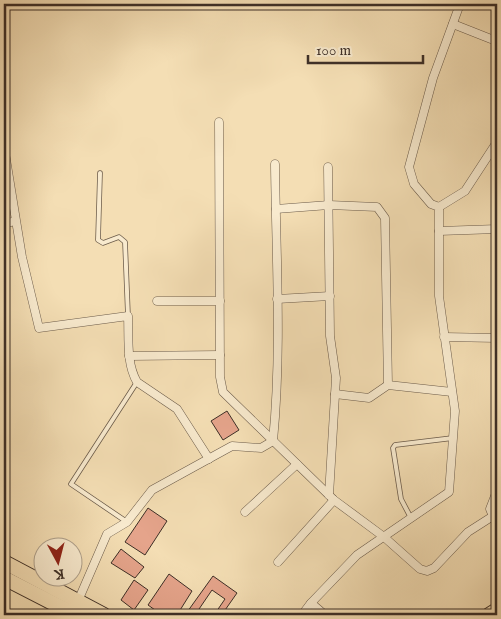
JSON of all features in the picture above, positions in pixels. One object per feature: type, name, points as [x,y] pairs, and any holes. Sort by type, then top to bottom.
[{"type":"highway","points":[[4,562],[77,608]]},
{"type":"highway","points":[[4,578],[77,608],[104,615]]},
{"type":"highway","points":[[489,615],[497,610]]},
{"type":"street","points":[[439,207],[431,204],[414,184],[409,167],[433,78],[460,4]]},
{"type":"street","points":[[453,24],[491,39],[497,37]]},
{"type":"street","points":[[219,122],[220,355],[223,392],[331,497],[420,569],[427,571],[434,568],[476,526],[493,516]]},
{"type":"street","points":[[439,207],[465,191],[497,142]]},
{"type":"street","points":[[4,147],[15,222],[39,328],[128,316],[129,356],[137,382],[177,408],[209,459]]},
{"type":"street","points":[[273,441],[276,412],[277,299],[275,164]]},
{"type":"street","points":[[278,562],[331,497],[336,378],[330,336],[328,167]]},
{"type":"street","points":[[276,209],[329,205],[377,207],[385,218],[388,385]]},
{"type":"street","points":[[302,615],[357,556],[449,492],[455,411],[438,296],[439,207]]},
{"type":"street","points":[[4,224],[15,222]]},
{"type":"street","points":[[439,231],[497,229],[497,338],[444,337]]},
{"type":"street","points":[[277,299],[330,296]]},
{"type":"street","points":[[157,301],[220,301]]},
{"type":"street","points":[[129,356],[220,355]]},
{"type":"street","points":[[335,394],[369,398],[388,385],[452,392]]},
{"type":"street","points":[[77,608],[106,534],[127,522],[152,490],[232,446],[261,448],[273,441]]},
{"type":"street","points":[[245,512],[297,464]]},
{"type":"street","points":[[497,491],[490,509],[497,526]]},
{"type":"street","points":[[312,603],[325,615]]},
{"type":"lane","points":[[100,172],[98,240],[103,243],[118,237],[125,242],[128,316]]},
{"type":"lane","points":[[127,522],[71,484],[137,382]]},
{"type":"lane","points":[[411,519],[401,499],[393,448],[395,445],[453,438]]},
{"type":"building","points":[[227,411],[239,430],[223,440],[211,421]]},
{"type":"building","points":[[148,508],[167,521],[145,555],[125,542]]},
{"type":"building","points":[[121,549],[144,567],[135,578],[111,563]]},
{"type":"building","points":[[169,574],[192,591],[177,615],[162,615],[148,605]]},
{"type":"building","points":[[213,576],[237,593],[223,613],[226,615],[214,615],[225,599],[212,590],[197,612],[203,615],[185,615]]},
{"type":"building","points":[[134,580],[148,590],[134,610],[121,600]]}]
